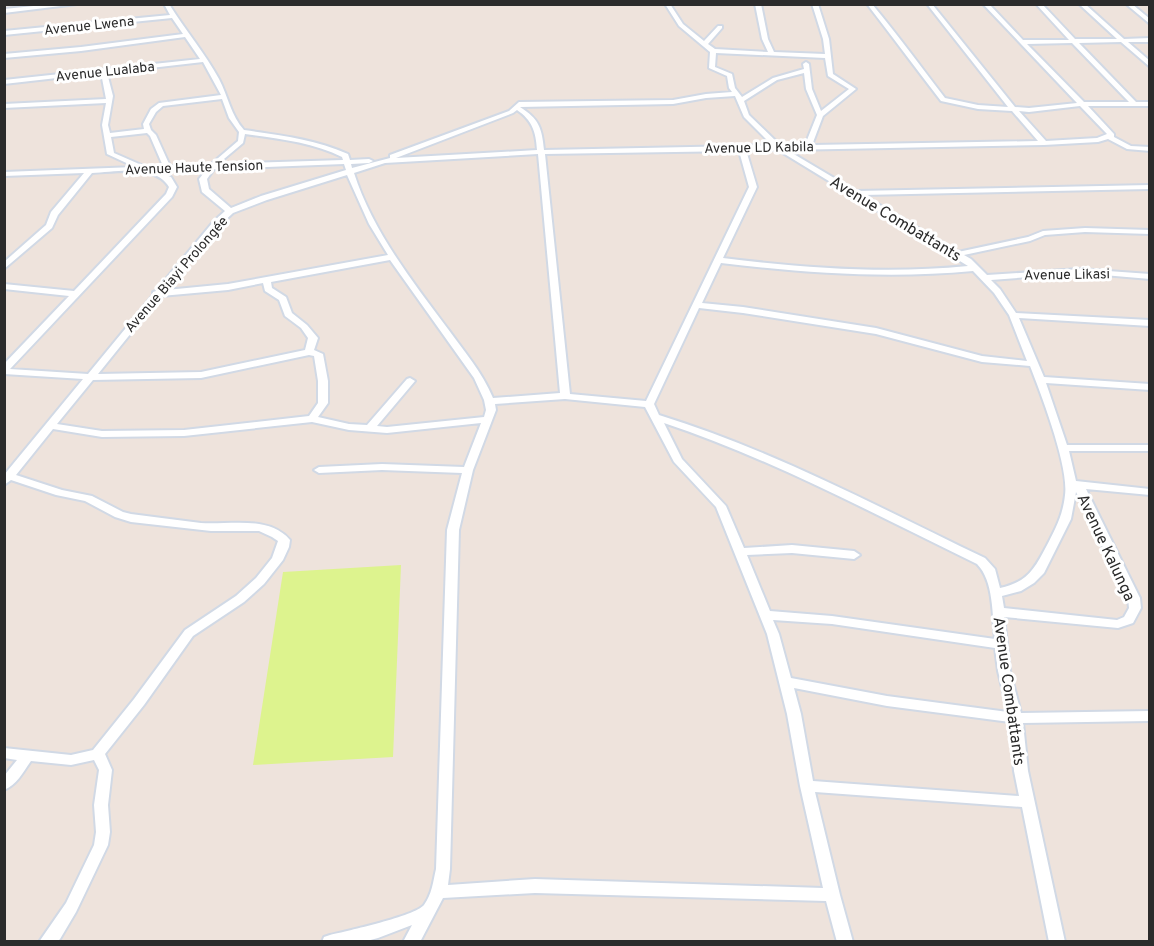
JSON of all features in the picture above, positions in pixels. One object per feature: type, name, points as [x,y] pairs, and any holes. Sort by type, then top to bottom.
[{"type":"street","points":[[4,11],[75,4]]},
{"type":"street","points":[[166,4],[205,60],[235,125],[242,132],[334,149],[345,156],[347,167],[392,257],[472,370],[490,401],[488,419],[468,470],[453,530],[443,869],[439,892],[411,942]]},
{"type":"street","points":[[667,4],[681,25],[706,44],[713,56],[772,54],[828,56]]},
{"type":"street","points":[[758,4],[765,39],[772,54]]},
{"type":"street","points":[[808,146],[820,115],[853,88],[830,75],[826,39],[815,4]]},
{"type":"street","points":[[869,4],[943,100],[971,106],[1014,110],[1038,110],[1081,104],[1149,104]]},
{"type":"street","points":[[929,4],[1014,110],[1044,143]]},
{"type":"street","points":[[985,4],[1081,104],[1112,132],[1110,137],[1129,148],[1149,149]]},
{"type":"street","points":[[1038,4],[1134,104]]},
{"type":"street","points":[[1081,4],[1149,65]]},
{"type":"street","points":[[1128,4],[1149,22]]},
{"type":"street","name":"Avenue Lwena","points":[[4,33],[173,16]]},
{"type":"street","points":[[706,44],[720,27]]},
{"type":"street","points":[[4,56],[81,49],[187,35]]},
{"type":"street","points":[[1023,42],[1149,40]]},
{"type":"street","points":[[805,55],[809,89],[820,115]]},
{"type":"street","name":"Avenue Combattants","points":[[713,56],[712,68],[730,75],[732,88],[739,97],[746,116],[777,147],[958,254],[975,268],[997,291],[1013,315],[1040,380],[1074,484],[1066,519],[1040,570],[1017,588],[996,593],[1004,672],[1016,718],[1021,771],[1057,942]]},
{"type":"street","name":"Avenue Lualaba","points":[[4,82],[205,60]]},
{"type":"street","points":[[384,161],[422,144],[512,112],[518,106],[673,102],[706,96],[739,97],[775,79],[806,70]]},
{"type":"street","points":[[4,371],[169,195],[173,187],[168,179],[111,154],[105,125],[110,100],[104,72]]},
{"type":"street","points":[[168,179],[170,173],[146,124],[155,107],[161,104],[224,97]]},
{"type":"street","points":[[4,106],[110,100]]},
{"type":"street","points":[[518,106],[530,116],[538,132],[545,182],[565,396]]},
{"type":"street","points":[[106,135],[148,131]]},
{"type":"street","points":[[213,165],[241,142],[242,132]]},
{"type":"street","name":"Avenue LD Kabila","points":[[384,161],[540,152],[1044,143],[1098,140],[1110,137]]},
{"type":"street","points":[[648,404],[753,187],[742,147]]},
{"type":"street","name":"Avenue Haute Tension","points":[[4,174],[213,165],[347,167],[384,161]]},
{"type":"street","name":"Avenue Biayi Prolongée","points":[[7,479],[156,294],[230,211],[205,190],[203,179],[213,165]]},
{"type":"street","points":[[230,211],[347,167]]},
{"type":"street","points":[[4,267],[49,226],[54,214],[90,171]]},
{"type":"street","points":[[852,193],[1149,187]]},
{"type":"street","points":[[958,254],[1032,239],[1043,233],[1085,230],[1149,232]]},
{"type":"street","points":[[156,294],[228,287],[392,257]]},
{"type":"street","points":[[718,260],[843,273],[932,273],[975,268]]},
{"type":"street","name":"Avenue Likasi","points":[[985,278],[1080,271],[1149,277]]},
{"type":"street","points":[[267,280],[268,289],[284,299],[284,312],[308,329],[313,338],[309,352]]},
{"type":"street","points":[[4,286],[76,294]]},
{"type":"street","points":[[697,305],[867,329],[982,359],[1033,364]]},
{"type":"street","points":[[1013,315],[1149,323]]},
{"type":"street","points":[[4,371],[90,377],[201,375],[309,352],[318,354],[323,381],[323,403],[312,419]]},
{"type":"street","points":[[1040,380],[1149,387]]},
{"type":"street","points":[[370,428],[410,381]]},
{"type":"street","points":[[490,401],[565,396],[648,404],[678,460],[721,506],[742,552],[776,642],[794,714],[807,786],[832,895],[845,942]]},
{"type":"street","points":[[657,417],[709,433],[780,462],[819,484],[981,561],[989,569],[996,593]]},
{"type":"street","points":[[50,426],[102,434],[184,433],[312,419],[349,427],[387,430],[488,419]]},
{"type":"street","points":[[1063,448],[1149,448]]},
{"type":"street","points":[[319,470],[382,467],[468,470]]},
{"type":"street","points":[[4,753],[71,760],[97,754],[139,702],[189,633],[240,598],[260,581],[276,560],[284,540],[278,534],[261,528],[213,527],[131,518],[119,515],[88,498],[7,479]]},
{"type":"street","points":[[1074,484],[1149,492]]},
{"type":"street","name":"Avenue Kalunga","points":[[999,612],[1118,624],[1129,620],[1135,608],[1134,598],[1074,484]]},
{"type":"street","points":[[742,552],[792,549],[854,555]]},
{"type":"street","points":[[765,615],[832,620],[1001,644]]},
{"type":"street","points":[[785,682],[887,701],[1016,718],[1149,716]]},
{"type":"street","points":[[47,942],[65,920],[78,897],[98,854],[103,836],[99,816],[107,772],[105,761],[97,754]]},
{"type":"street","points":[[4,785],[13,777],[26,757]]},
{"type":"street","points":[[807,786],[1028,802]]},
{"type":"street","points":[[439,892],[536,886],[832,895]]},
{"type":"street","points":[[330,942],[378,931],[428,912]]},
{"type":"green space","points":[[401,565],[393,757],[253,765],[283,572]]}]
